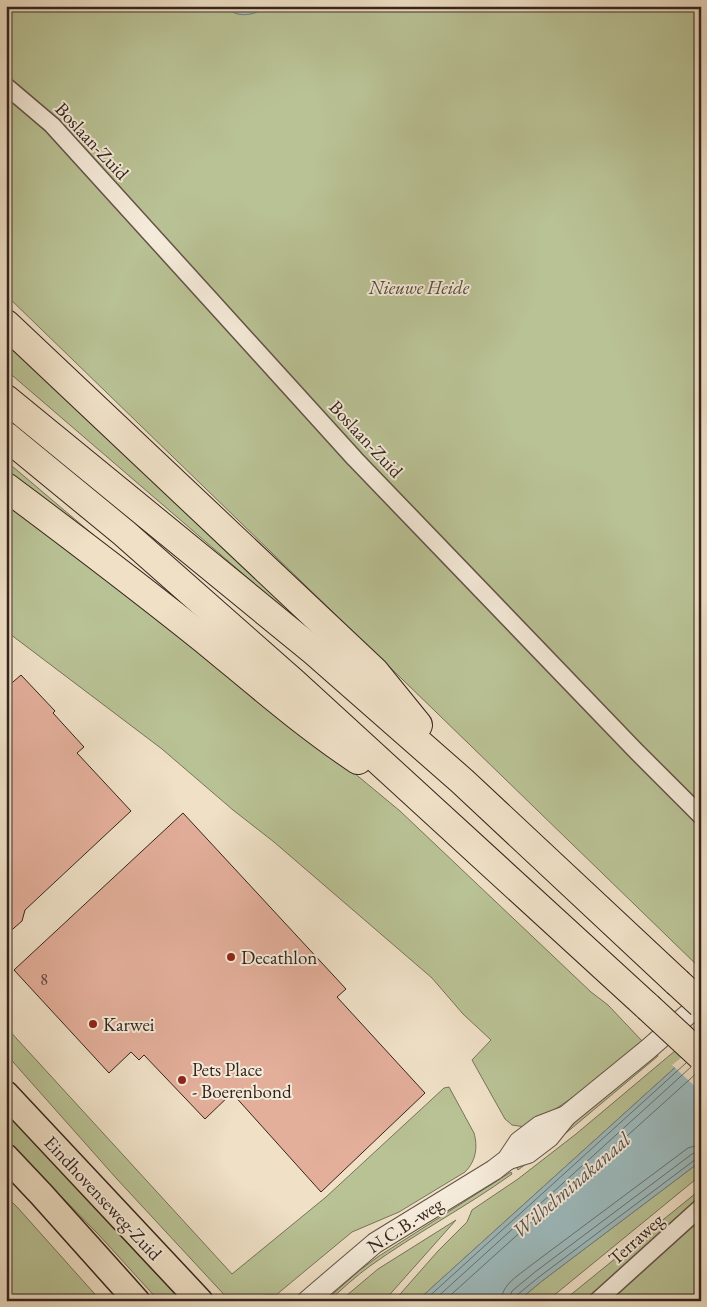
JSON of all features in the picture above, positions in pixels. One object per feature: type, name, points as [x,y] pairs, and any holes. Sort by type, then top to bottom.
[{"type":"highway","points":[[6,324],[375,672],[462,781]]},
{"type":"highway","points":[[6,399],[315,652],[462,781],[701,1003]]},
{"type":"highway","points":[[6,436],[124,533],[294,683],[701,1056]]},
{"type":"highway","points":[[6,487],[204,639],[333,744],[436,812]]},
{"type":"main road","name":"Eindhovenseweg-Zuid","points":[[6,1094],[200,1301]]},
{"type":"main road","points":[[6,1157],[137,1301]]},
{"type":"street","name":"Boslaan-Zuid","points":[[6,86],[52,125],[355,459],[701,816]]},
{"type":"street","name":"N.C.B.-weg","points":[[305,1300],[375,1243],[494,1170],[507,1160],[519,1142],[540,1126],[566,1116],[633,1063],[701,1003]]},
{"type":"street","name":"Terraweg","points":[[597,1301],[701,1207]]},
{"type":"green space","name":"Nieuwe Heide","points":[[6,6],[701,6],[701,969],[6,295]]},
{"type":"green space","points":[[6,335],[406,714],[6,370]]},
{"type":"green space","points":[[6,461],[257,673],[6,480]]},
{"type":"green space","points":[[6,497],[190,637],[400,811],[591,992],[608,1005],[643,1042],[601,1076],[541,1118],[525,1127],[512,1125],[505,1119],[472,1060],[491,1040],[463,1014],[432,978],[274,842],[233,810],[162,749],[6,631]]},
{"type":"green space","points":[[6,1027],[232,1274],[326,1197],[444,1088],[449,1087],[474,1133],[476,1143],[474,1159],[465,1172],[399,1212],[352,1232],[276,1295],[264,1295],[230,1301],[116,1178],[6,1054]]},
{"type":"green space","points":[[701,1029],[701,1044],[417,1301],[394,1301],[438,1251],[467,1222],[472,1210],[518,1179],[576,1134]]},
{"type":"green space","points":[[656,1052],[658,1056],[566,1133],[518,1170],[517,1168],[535,1155]]},
{"type":"green space","points":[[6,1106],[191,1301],[159,1301],[98,1234],[6,1140]]},
{"type":"green space","points":[[701,1161],[701,1175],[547,1301],[518,1301],[542,1281]]},
{"type":"green space","points":[[511,1172],[512,1174],[477,1198],[370,1266],[329,1301],[325,1301],[379,1256]]},
{"type":"green space","points":[[701,1189],[701,1195],[587,1301],[563,1301]]},
{"type":"green space","points":[[6,1196],[18,1208],[101,1301],[6,1301]]},
{"type":"green space","points":[[701,1216],[701,1301],[609,1301]]},
{"type":"green space","points":[[456,1220],[384,1301],[340,1301],[378,1269]]},
{"type":"water","points":[[223,6],[271,6],[252,14],[241,15]]},
{"type":"water","name":"Wilhelminakanaal","points":[[701,1044],[701,1161],[518,1301],[417,1301]]},
{"type":"pier","points":[[701,1042],[701,1092],[672,1065]]},
{"type":"building","points":[[21,675],[55,711],[53,713],[84,747],[77,753],[131,811],[25,910],[22,921],[6,935],[6,688]]},
{"type":"building","points":[[183,813],[346,989],[337,997],[425,1093],[321,1192],[232,1093],[205,1119],[144,1055],[139,1060],[131,1052],[109,1073],[14,970]]},
{"type":"place","name":"Decathlon","points":[[231,957]]},
{"type":"place","name":"Karwei","points":[[93,1024]]},
{"type":"place","name":"Pets Place - Boerenbond","points":[[182,1080]]}]
